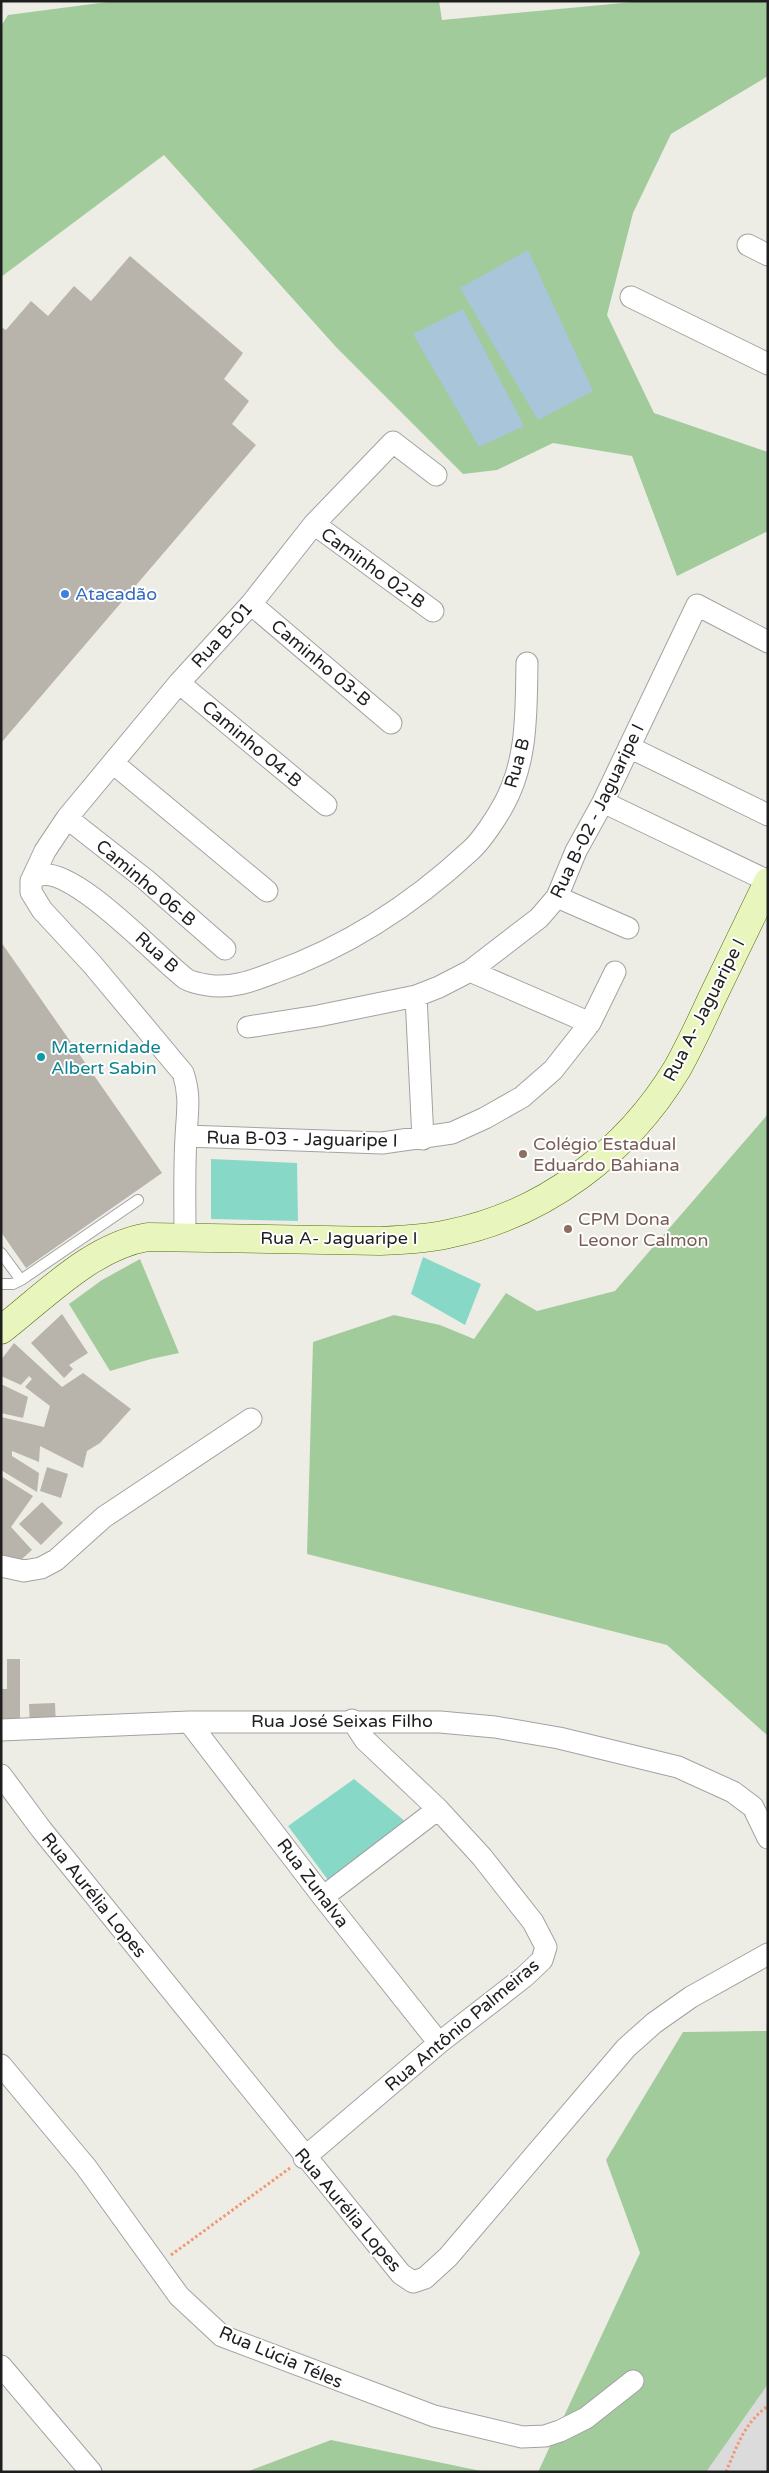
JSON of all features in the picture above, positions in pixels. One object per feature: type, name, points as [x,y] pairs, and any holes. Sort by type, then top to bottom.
[{"type":"main road","name":"Rua A- Jaguaripe I","points":[[1,1330],[88,1262],[110,1248],[129,1240],[148,1237],[380,1241],[416,1239],[479,1226],[541,1201],[574,1180],[604,1156],[634,1129],[657,1098],[677,1068],[694,1037],[768,881]]},
{"type":"street","points":[[748,245],[768,255]]},
{"type":"street","points":[[632,297],[768,364]]},
{"type":"street","name":"Rua B-01","points":[[31,881],[45,851],[67,818],[179,683],[251,604],[314,524],[393,442],[436,475]]},
{"type":"street","name":"Caminho 02-B","points":[[314,524],[433,611]]},
{"type":"street","name":"Caminho 03-B","points":[[251,604],[391,722]]},
{"type":"street","name":"Rua B-02 - Jaguaripe I","points":[[248,1027],[318,1016],[416,996],[439,988],[470,971],[539,918],[557,897],[576,851],[603,802],[697,605],[768,642]]},
{"type":"street","name":"Rua B","points":[[31,881],[40,875],[53,876],[72,884],[140,936],[187,980],[227,987],[252,981],[308,961],[368,930],[421,892],[473,848],[504,804],[522,756],[526,728],[527,663]]},
{"type":"street","name":"Caminho 04-B","points":[[179,683],[326,805]]},
{"type":"street","points":[[629,747],[768,815]]},
{"type":"street","points":[[113,763],[267,891]]},
{"type":"street","points":[[603,802],[768,881]]},
{"type":"street","name":"Caminho 06-B","points":[[67,818],[146,880],[225,949]]},
{"type":"street","points":[[31,881],[31,892],[42,910],[98,971],[182,1073],[188,1089],[189,1106],[186,1136],[185,1237]]},
{"type":"street","points":[[557,897],[628,928]]},
{"type":"street","points":[[470,971],[590,1024]]},
{"type":"street","name":"Rua B-03 - Jaguaripe I","points":[[186,1136],[382,1144],[452,1133],[485,1118],[522,1097],[553,1070],[590,1024],[614,972]]},
{"type":"street","points":[[416,996],[423,1139]]},
{"type":"street","points":[[1,1566],[24,1572],[41,1568],[56,1560],[104,1517],[251,1419]]},
{"type":"street","name":"Rua José Seixas Filho","points":[[1,1730],[189,1722],[352,1720],[440,1722],[495,1727],[559,1738],[678,1767],[733,1792],[753,1807],[768,1838]]},
{"type":"street","name":"Rua Antônio Palmeiras","points":[[304,2158],[439,2043],[524,1977],[542,1960],[546,1947],[541,1934],[528,1915],[482,1857],[438,1809],[371,1746],[352,1720]]},
{"type":"street","name":"Rua Zunalva","points":[[189,1722],[323,1898],[439,2043]]},
{"type":"street","name":"Rua Aurélia Lopes","points":[[1,1775],[41,1829],[304,2158],[401,2274],[413,2282],[419,2282],[448,2257],[626,2048],[654,2023],[691,1997],[768,1954]]},
{"type":"street","points":[[323,1898],[438,1809]]},
{"type":"street","name":"Rua Lúcia Téles","points":[[1,2065],[86,2167],[179,2296],[222,2336],[434,2416],[522,2437],[545,2436],[586,2418],[633,2381]]},
{"type":"street","points":[[1,2366],[91,2472]]},
{"type":"lane","points":[[1,1284],[13,1284],[21,1280],[138,1200]]},
{"type":"lane","points":[[1,1253],[21,1280]]},
{"type":"path","points":[[157,2265],[304,2158]]},
{"type":"path","points":[[726,2472],[735,2446],[747,2425],[768,2406]]},
{"type":"shaded area","points":[[528,250],[593,391],[538,420],[460,288]]},
{"type":"shaded area","points":[[463,309],[524,426],[479,447],[413,334]]},
{"type":"shaded area","points":[[211,1159],[297,1163],[298,1221],[211,1219]]},
{"type":"shaded area","points":[[423,1257],[481,1284],[465,1325],[411,1294]]},
{"type":"shaded area","points":[[354,1779],[406,1822],[331,1884],[288,1826]]},
{"type":"shaded area","points":[[768,2233],[768,2472],[656,2472]]},
{"type":"green space","points":[[115,1],[439,1],[442,20],[644,1],[768,1],[768,76],[671,134],[633,213],[607,315],[654,413],[768,452],[768,531],[677,576],[632,456],[553,443],[497,470],[463,474],[336,347],[164,155],[1,277],[1,26],[8,15]]},
{"type":"green space","points":[[768,1114],[768,1736],[667,1645],[307,1554],[313,1342],[394,1315],[440,1325],[474,1339],[506,1293],[537,1311],[615,1291]]},
{"type":"green space","points":[[140,1259],[179,1353],[110,1371],[69,1304],[102,1280]]},
{"type":"green space","points":[[768,2031],[768,2384],[706,2472],[538,2472],[640,2253],[606,2160],[683,2032]]},
{"type":"green space","points":[[331,2440],[486,2472],[246,2472]]},
{"type":"building","name":"Atacadão","points":[[130,256],[243,353],[224,379],[249,401],[232,424],[256,445],[1,743],[1,327],[6,330],[31,301],[48,316],[74,286],[91,301]]},
{"type":"building","name":"Maternidade Albert Sabin","points":[[1,942],[162,1173],[26,1268],[1,1232]]},
{"type":"building","points":[[62,1314],[88,1353],[69,1365],[73,1369],[64,1378],[31,1343]]},
{"type":"building","points":[[14,1343],[62,1387],[83,1373],[131,1409],[100,1443],[87,1451],[83,1468],[40,1446],[39,1462],[12,1451],[12,1456],[39,1473],[37,1492],[1,1470],[1,1417],[44,1427],[50,1406],[25,1387],[32,1379],[29,1376],[21,1385],[1,1376],[1,1360]]},
{"type":"building","points":[[1,1384],[28,1397],[23,1418],[1,1413]]},
{"type":"building","points":[[47,1467],[68,1474],[61,1498],[40,1491]]},
{"type":"building","points":[[1,1476],[33,1496],[11,1527],[32,1550],[13,1567],[1,1554]]},
{"type":"building","points":[[42,1502],[63,1523],[41,1545],[19,1524]]},
{"type":"building","points":[[7,1659],[20,1659],[20,1722],[1,1722],[1,1689],[7,1689]]},
{"type":"building","points":[[55,1703],[56,1726],[30,1728],[29,1704]]},
{"type":"place","name":"Atacadão","points":[[65,594]]},
{"type":"place","name":"Maternidade Albert Sabin","points":[[41,1057]]},
{"type":"place","name":"Colégio Estadual Eduardo Bahiana","points":[[523,1154]]},
{"type":"place","name":"CPM Dona Leonor Calmon","points":[[568,1229]]}]
